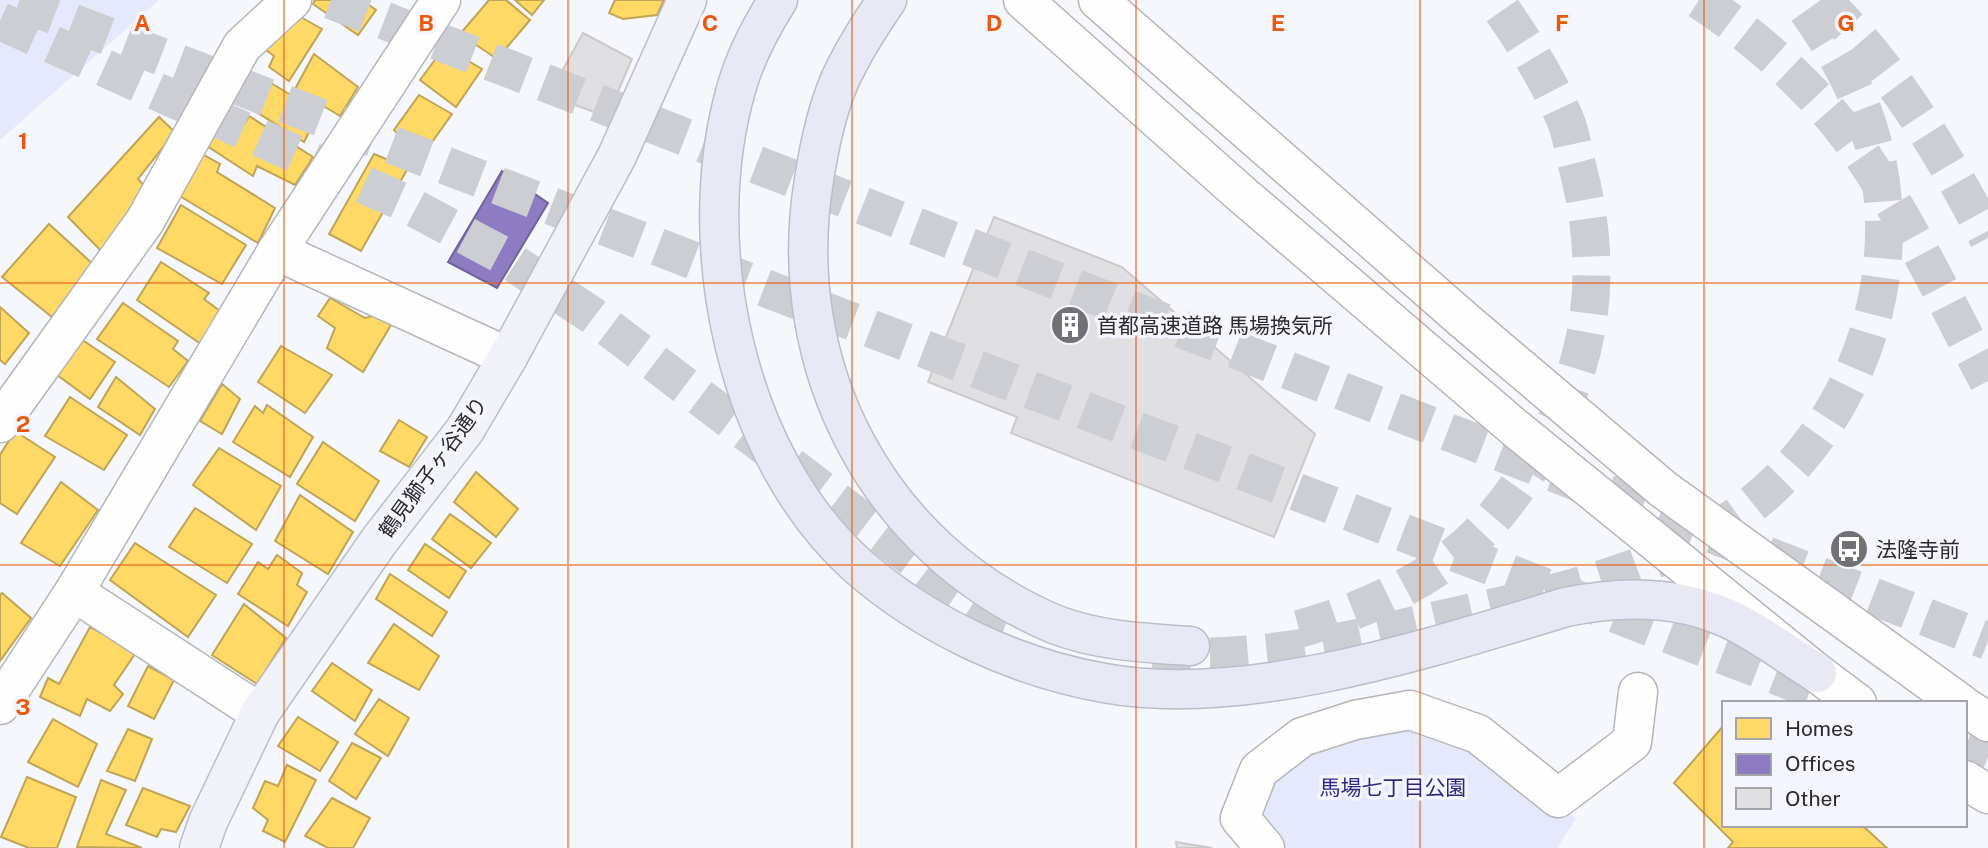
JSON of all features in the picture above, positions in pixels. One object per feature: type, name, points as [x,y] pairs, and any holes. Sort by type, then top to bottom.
[{"type":"highway","points":[[778,0],[758,33],[737,85],[724,141],[719,261],[731,332],[772,450],[810,511],[857,565],[911,608],[971,639],[1031,665],[1105,684],[1180,689],[1252,683],[1326,672],[1566,607],[1601,600],[1642,597],[1687,605],[1730,619],[1817,673]]},
{"type":"highway","points":[[887,0],[867,29],[839,84],[820,143],[808,213],[808,282],[819,351],[842,414],[871,470],[908,522],[950,563],[1002,599],[1057,625],[1121,641],[1190,646]]},
{"type":"main road","name":"鶴見獅子ヶ谷通り","points":[[199,848],[208,822],[260,713],[379,541],[466,430],[617,156],[687,0]]},
{"type":"street","points":[[0,423],[145,221],[242,46],[292,0]]},
{"type":"street","points":[[0,705],[74,592],[277,251],[441,0]]},
{"type":"street","points":[[1023,0],[1239,192],[1515,428],[1854,701]]},
{"type":"street","points":[[1098,0],[1466,322],[1663,489],[1956,701]]},
{"type":"street","points":[[277,251],[508,356]]},
{"type":"street","points":[[74,592],[260,713]]},
{"type":"street","points":[[1265,848],[1240,818],[1259,770],[1303,737],[1355,720],[1410,710],[1478,734],[1558,798],[1632,741],[1637,692]]},
{"type":"street","points":[[1967,708],[1988,722]]},
{"type":"street","points":[[1967,781],[1988,794]]},
{"type":"green space","points":[[0,0],[159,0],[0,140]]},
{"type":"green space","name":"馬場七丁目公園","points":[[1398,725],[1473,744],[1525,789],[1576,818],[1557,848],[1282,848],[1254,815],[1272,777],[1314,743]]},
{"type":"building: Homes","points":[[315,0],[362,0],[376,10],[358,35],[313,4]]},
{"type":"building: Homes","points":[[489,0],[506,0],[530,20],[497,59],[460,34]]},
{"type":"building: Homes","points":[[515,0],[544,0],[532,15]]},
{"type":"building: Homes","points":[[615,0],[664,0],[657,15],[623,19],[609,13]]},
{"type":"building: Homes","points":[[297,15],[322,29],[289,81],[269,67],[274,56],[262,47]]},
{"type":"building: Homes","points":[[440,53],[453,61],[458,55],[482,69],[456,107],[420,80]]},
{"type":"building: Homes","points":[[314,54],[358,87],[340,116],[295,89]]},
{"type":"building: Homes","points":[[256,74],[319,112],[304,142],[239,101]]},
{"type":"building: Homes","points":[[419,95],[452,114],[417,163],[396,148],[400,136],[394,130]]},
{"type":"building: Homes","points":[[229,112],[245,123],[249,116],[313,157],[295,185],[257,166],[253,176],[207,146]]},
{"type":"building: Homes","points":[[159,117],[175,132],[138,179],[150,192],[105,255],[68,217]]},
{"type":"building: Homes","points":[[202,154],[220,164],[217,172],[275,208],[258,243],[178,195]]},
{"type":"building: Homes","points":[[374,154],[408,168],[361,251],[329,234]]},
{"type":"building: Homes","points":[[181,205],[246,245],[222,284],[157,248]]},
{"type":"building: Homes","points":[[49,224],[94,265],[52,317],[2,277]]},
{"type":"building: Homes","points":[[161,262],[209,293],[204,299],[220,311],[201,344],[137,300]]},
{"type":"building: Homes","points":[[330,298],[365,318],[376,315],[391,325],[363,372],[327,348],[335,328],[318,316]]},
{"type":"building: Homes","points":[[123,303],[178,341],[173,349],[188,361],[169,387],[97,339]]},
{"type":"building: Homes","points":[[0,307],[29,333],[5,364],[0,360]]},
{"type":"building: Homes","points":[[81,339],[115,362],[90,399],[57,375]]},
{"type":"building: Homes","points":[[281,346],[332,375],[305,413],[258,382]]},
{"type":"building: Homes","points":[[116,377],[155,409],[140,435],[98,407]]},
{"type":"building: Homes","points":[[222,384],[240,399],[222,434],[200,421]]},
{"type":"building: Homes","points":[[70,397],[127,435],[104,470],[45,436]]},
{"type":"building: Homes","points":[[267,405],[313,437],[290,477],[233,442],[255,406],[263,413]]},
{"type":"building: Homes","points":[[399,420],[427,437],[409,467],[380,451]]},
{"type":"building: Homes","points":[[15,431],[55,457],[17,514],[0,503],[0,455]]},
{"type":"building: Homes","points":[[323,442],[379,481],[355,521],[297,484]]},
{"type":"building: Homes","points":[[219,448],[281,486],[256,530],[193,485]]},
{"type":"building: Homes","points":[[476,472],[518,509],[496,537],[454,502]]},
{"type":"building: Homes","points":[[61,482],[98,510],[60,566],[21,543]]},
{"type":"building: Homes","points":[[300,495],[353,532],[328,574],[275,541]]},
{"type":"building: Homes","points":[[195,508],[252,544],[227,583],[169,547]]},
{"type":"building: Homes","points":[[450,514],[491,543],[471,568],[432,539]]},
{"type":"building: Homes","points":[[135,543],[216,595],[188,637],[110,580]]},
{"type":"building: Homes","points":[[425,544],[466,571],[449,598],[408,570]]},
{"type":"building: Homes","points":[[277,555],[302,573],[297,585],[307,592],[288,626],[238,594],[258,562],[268,569]]},
{"type":"building: Homes","points":[[390,574],[447,612],[432,636],[376,599]]},
{"type":"building: Homes","points":[[2,593],[31,618],[0,661],[0,595]]},
{"type":"building: Homes","points":[[244,604],[286,638],[257,684],[212,655]]},
{"type":"building: Homes","points":[[394,624],[439,656],[419,690],[368,663]]},
{"type":"building: Homes","points":[[90,627],[137,651],[114,685],[123,694],[110,711],[87,699],[80,716],[40,697],[48,678],[59,684]]},
{"type":"building: Homes","points":[[332,663],[372,690],[355,721],[312,691]]},
{"type":"building: Homes","points":[[148,666],[174,680],[154,719],[128,706]]},
{"type":"building: Homes","points":[[379,699],[409,718],[388,756],[355,734]]},
{"type":"building: Homes","points":[[298,717],[338,742],[320,771],[278,746]]},
{"type":"building: Homes","points":[[53,719],[97,744],[78,787],[28,762]]},
{"type":"building: Homes","points":[[1722,727],[1722,827],[1864,827],[1887,848],[1728,848],[1733,842],[1674,783]]},
{"type":"building: Homes","points":[[128,729],[152,739],[135,781],[107,771]]},
{"type":"building: Homes","points":[[352,743],[381,758],[356,799],[329,781]]},
{"type":"building: Homes","points":[[287,765],[316,780],[285,842],[263,831],[268,820],[253,808],[265,781],[278,786]]},
{"type":"building: Homes","points":[[27,777],[76,797],[57,848],[29,848],[1,837]]},
{"type":"building: Homes","points":[[101,780],[126,790],[106,834],[142,848],[77,847]]},
{"type":"building: Homes","points":[[143,788],[190,806],[176,832],[161,829],[157,837],[126,825]]},
{"type":"building: Homes","points":[[332,798],[370,818],[353,848],[328,848],[305,836]]},
{"type":"building: Offices","points":[[502,171],[548,203],[497,288],[448,262]]},
{"type":"building: Other","points":[[583,33],[632,59],[607,117],[549,95]]},
{"type":"building: Other","name":"首都高速道路 馬場換気所","points":[[994,217],[1122,267],[1315,434],[1274,537],[1011,433],[1017,417],[928,382]]},
{"type":"building: Other","points":[[1176,842],[1212,848],[1177,848]]},
{"type":"tunnel","points":[[331,0],[1988,641]]},
{"type":"tunnel","points":[[1299,629],[1343,615],[1408,586],[1447,561],[1475,538],[1502,508],[1532,465],[1552,429],[1580,357],[1588,320],[1591,245],[1586,206],[1570,136],[1565,119],[1542,72],[1495,0]]},
{"type":"tunnel","points":[[1699,0],[1783,65],[1828,111],[1851,140],[1894,205],[1988,381]]},
{"type":"tunnel","points":[[1153,655],[1225,656],[1296,649],[1402,628],[1574,587],[1640,566],[1704,536],[1753,504],[1794,464],[1829,419],[1855,368],[1873,314],[1883,258],[1883,200],[1867,123],[1843,68],[1800,0]]},
{"type":"tunnel","points":[[1822,0],[1848,26],[1894,83],[1953,174],[1988,238]]},
{"type":"tunnel","points":[[19,2],[1842,701]]},
{"type":"tunnel","points":[[0,21],[405,203],[500,254],[593,316],[937,577],[991,612],[1014,621]]},
{"type":"tunnel","points":[[1967,749],[1988,757]]},
{"type":"place","name":"首都高速道路 馬場換気所","points":[[1070,325]]},
{"type":"place","name":"法隆寺前","points":[[1849,549]]}]
